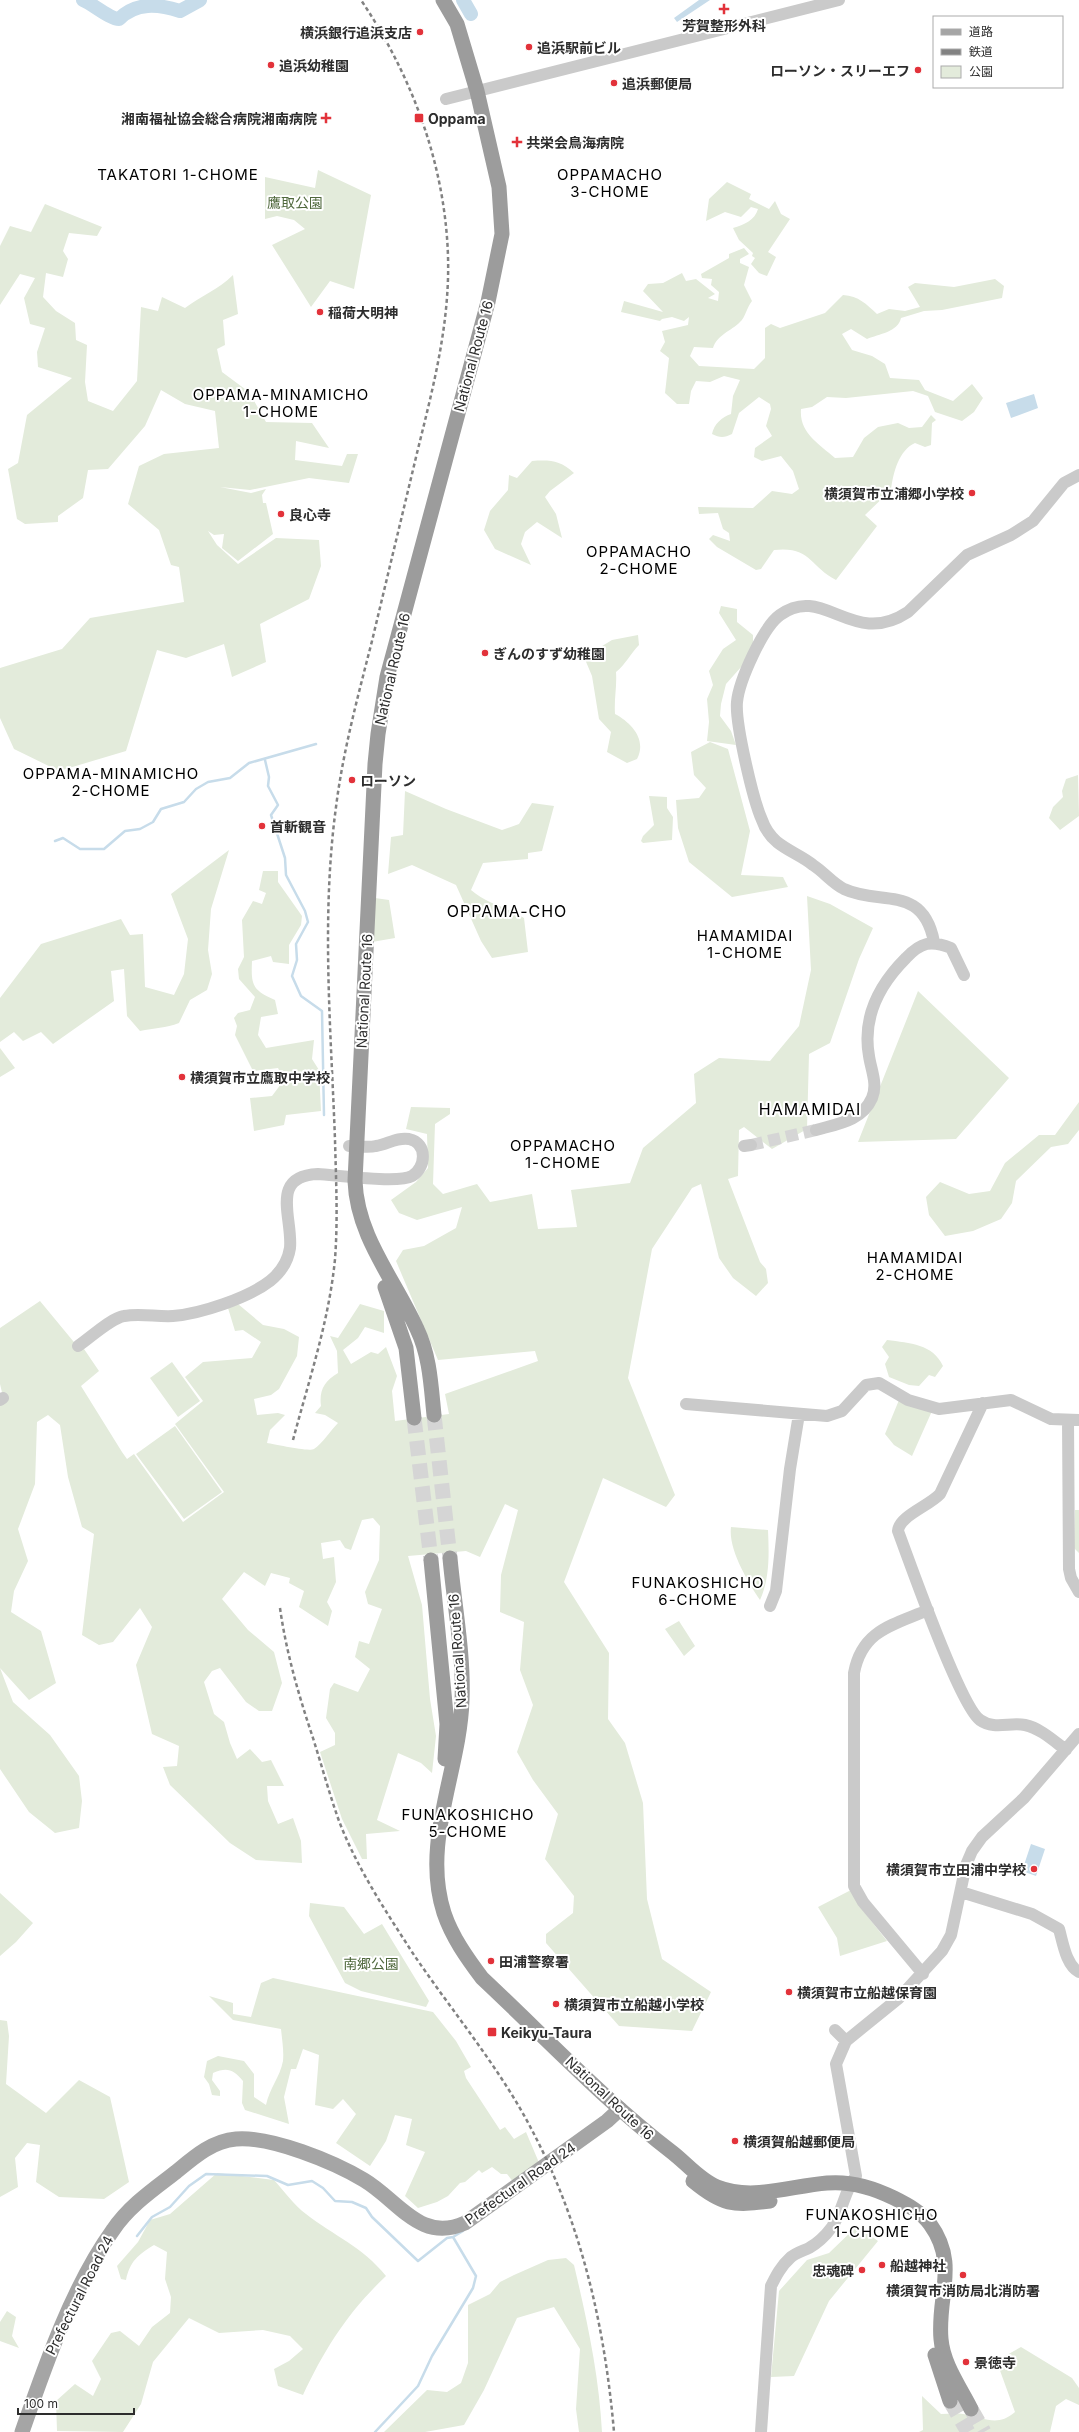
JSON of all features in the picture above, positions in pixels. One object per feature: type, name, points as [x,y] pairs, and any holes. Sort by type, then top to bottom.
[{"type":"highway","name":"National Route 16","points":[[434,0],[451,28],[474,92]]},
{"type":"highway","name":"National Route 16","points":[[414,1418],[406,1348],[388,1293],[362,1243],[352,1212],[348,1189],[353,1146],[375,764],[381,710],[388,677],[488,302],[502,234],[499,187],[457,24],[443,0]]},
{"type":"highway","name":"National Route 16","points":[[353,1146],[355,1186],[359,1211],[369,1241],[418,1329],[430,1374],[434,1415]]},
{"type":"highway","name":"National Route 16","points":[[450,1558],[462,1699],[460,1722],[437,1847],[438,1886],[444,1913],[455,1938],[482,1978],[617,2112]]},
{"type":"highway","name":"National Route 16","points":[[431,1560],[447,1724],[445,1764],[430,1841],[429,1870],[436,1914],[453,1953],[469,1977],[617,2112],[716,2187],[742,2193],[758,2193],[828,2183],[848,2188],[873,2189],[911,2207],[930,2223],[939,2238],[946,2268],[941,2340],[947,2363],[971,2409]]},
{"type":"highway","points":[[436,1612],[441,1615],[449,1616],[453,1614],[455,1607]]},
{"type":"highway","points":[[438,1632],[445,1624],[454,1624],[456,1627]]},
{"type":"highway","name":"National Route 16","points":[[848,2188],[860,2195],[905,2214],[922,2228],[930,2242],[936,2268],[932,2340],[950,2401]]},
{"type":"main road","name":"Prefectural Road 24","points":[[22,2432],[48,2356],[76,2297],[113,2230],[129,2210],[201,2152],[215,2143],[234,2139],[253,2138],[292,2148],[365,2181],[426,2227],[445,2230],[465,2224],[607,2121],[617,2112]]},
{"type":"street","points":[[446,99],[840,0]]},
{"type":"street","points":[[934,942],[925,919],[910,904],[900,899],[857,894],[844,889],[833,883],[815,866],[784,847],[770,834],[758,808],[738,725],[737,703],[741,682],[770,625],[790,609],[810,606],[867,624],[879,624],[899,618],[908,612],[967,555],[1012,535],[1033,521],[1064,482],[1079,475]]},
{"type":"street","points":[[816,1130],[849,1121],[866,1108],[872,1098],[874,1088],[867,1044],[870,1015],[874,1002],[886,980],[910,954],[924,945],[934,942],[951,948],[964,975]]},
{"type":"street","points":[[78,1346],[124,1316],[186,1315],[256,1290],[266,1284],[280,1272],[290,1249],[286,1197],[290,1186],[304,1175],[318,1174],[396,1180],[412,1176],[422,1165],[423,1153],[418,1143],[413,1140],[400,1139],[378,1146],[353,1146]]},
{"type":"street","points":[[686,1404],[799,1414],[835,1415],[842,1411],[866,1385],[879,1383],[908,1400],[939,1409],[1011,1400],[1051,1419],[1073,1420],[1069,1569],[1071,1578],[1079,1592]]},
{"type":"street","points":[[983,1403],[940,1494],[933,1502],[904,1519],[898,1526],[898,1531],[928,1610],[974,1715],[987,1724],[1002,1726],[1017,1724],[1030,1727],[1066,1750]]},
{"type":"street","points":[[770,1606],[776,1591],[790,1469],[799,1414]]},
{"type":"street","points":[[923,1974],[863,1902],[854,1886],[854,1673],[859,1653],[875,1633],[928,1610]]},
{"type":"street","points":[[761,2432],[771,2286],[781,2268],[791,2257],[810,2248],[824,2237],[833,2226],[848,2188],[856,2176],[836,2064],[846,2041],[899,1998],[923,1974],[942,1951],[951,1935],[966,1865],[972,1851],[982,1837],[1024,1798],[1079,1734]]},
{"type":"street","points":[[961,1892],[1032,1914],[1059,1929],[1071,1964],[1073,1968],[1079,1972]]},
{"type":"street","points":[[835,2030],[846,2041]]},
{"type":"green space","name":"鷹取公園","points":[[318,170],[371,195],[354,289],[330,281],[311,307],[272,245],[305,229],[294,220],[277,216],[265,219],[265,177],[315,188]]},
{"type":"green space","points":[[727,182],[751,194],[749,199],[769,209],[775,201],[781,214],[790,219],[768,252],[776,257],[767,276],[759,273],[751,264],[755,258],[752,256],[753,253],[739,240],[733,228],[752,219],[757,213],[758,209],[751,207],[741,217],[725,212],[706,221],[709,199]]},
{"type":"green space","points":[[45,204],[102,227],[97,236],[69,233],[63,251],[68,259],[63,277],[46,273],[43,297],[56,311],[75,323],[76,340],[87,345],[85,382],[88,401],[113,411],[137,381],[141,307],[158,311],[162,297],[185,308],[233,275],[238,314],[223,320],[225,345],[217,349],[222,372],[249,392],[266,422],[312,423],[329,448],[296,441],[295,460],[342,466],[347,454],[358,454],[349,483],[309,478],[250,490],[220,487],[251,493],[266,489],[262,495],[263,503],[266,503],[273,534],[238,561],[222,548],[224,534],[214,535],[208,531],[217,545],[238,564],[276,538],[319,540],[321,566],[309,599],[260,624],[266,662],[232,677],[224,644],[186,658],[157,650],[126,751],[59,771],[14,749],[0,718],[0,668],[62,649],[90,618],[184,602],[179,567],[171,565],[159,530],[128,504],[139,466],[164,454],[219,448],[215,411],[185,404],[161,390],[145,426],[108,469],[88,470],[83,498],[58,516],[58,522],[25,524],[17,519],[8,469],[18,463],[27,415],[72,378],[38,367],[37,352],[45,328],[30,324],[24,298],[35,278],[20,274],[0,305],[0,246],[10,226],[31,232]]},
{"type":"green space","points":[[744,248],[749,254],[740,259],[740,263],[749,267],[744,285],[752,301],[742,320],[721,336],[713,348],[694,347],[690,356],[699,366],[754,369],[765,358],[765,328],[771,324],[780,328],[825,313],[843,295],[858,299],[877,314],[889,309],[905,311],[920,307],[908,287],[915,283],[954,287],[995,279],[1004,286],[1002,298],[942,310],[924,311],[901,318],[899,323],[892,329],[867,339],[851,329],[842,334],[852,350],[872,356],[885,364],[890,378],[919,380],[925,390],[953,401],[972,384],[983,398],[974,412],[962,421],[935,412],[928,396],[913,391],[846,398],[827,397],[812,407],[801,409],[803,425],[811,437],[835,458],[853,457],[864,438],[878,427],[898,423],[909,428],[922,427],[931,415],[936,420],[932,423],[931,445],[925,447],[915,443],[909,446],[901,456],[893,476],[891,490],[865,515],[877,526],[836,580],[827,575],[809,558],[796,551],[774,550],[761,569],[756,570],[717,547],[709,539],[713,535],[730,541],[729,533],[723,529],[718,513],[699,514],[698,507],[753,508],[772,491],[792,494],[799,489],[793,471],[781,456],[762,461],[754,457],[755,448],[772,436],[766,426],[771,409],[770,404],[759,397],[739,413],[732,434],[722,437],[712,434],[719,421],[731,414],[733,396],[740,380],[724,376],[710,382],[696,381],[691,391],[689,404],[677,404],[665,393],[669,358],[660,351],[665,342],[662,331],[688,325],[689,317],[684,321],[672,317],[662,319],[660,321],[621,312],[624,301],[663,312],[643,291],[648,284],[663,283],[682,273],[686,281],[696,279],[715,294],[708,298],[718,301],[719,292],[711,285],[712,279],[702,278],[701,274],[729,258],[729,254]]},
{"type":"green space","points":[[532,461],[559,463],[574,473],[550,491],[545,497],[556,514],[562,538],[537,522],[525,532],[521,544],[531,565],[495,549],[484,530],[490,511],[508,490],[509,475],[517,478]]},
{"type":"green space","points":[[721,606],[737,609],[737,622],[753,635],[753,643],[742,666],[726,684],[721,704],[720,716],[731,731],[736,745],[707,741],[709,722],[707,699],[713,685],[709,671],[723,649],[736,640],[719,613]]},
{"type":"green space","points":[[638,635],[639,645],[623,666],[616,672],[615,714],[632,727],[639,739],[640,745],[640,752],[637,759],[627,763],[607,752],[611,732],[599,719],[592,676],[584,657],[612,640]]},
{"type":"green space","points":[[710,742],[728,749],[750,831],[741,875],[783,877],[788,887],[732,897],[689,862],[678,828],[676,800],[699,798],[706,788],[694,775],[691,752]]},
{"type":"green space","points":[[1078,775],[1079,816],[1060,830],[1049,818],[1053,807],[1063,797],[1062,791],[1066,779]]},
{"type":"green space","points":[[405,791],[446,809],[502,830],[519,824],[532,803],[554,806],[542,851],[528,853],[528,859],[483,863],[471,890],[484,899],[524,918],[528,952],[492,958],[481,941],[456,885],[412,865],[388,874],[391,837],[403,835]]},
{"type":"green space","points":[[649,796],[667,797],[667,808],[673,817],[672,840],[643,843],[641,841],[643,836],[654,825]]},
{"type":"green space","points":[[229,850],[211,909],[208,950],[212,974],[207,990],[190,1000],[179,1023],[140,1031],[127,1016],[124,969],[111,971],[114,1001],[53,1044],[41,1032],[23,1041],[14,1032],[0,1042],[0,998],[41,944],[121,919],[130,935],[143,934],[145,987],[174,995],[184,974],[188,939],[171,894]]},
{"type":"green space","points":[[263,871],[278,871],[278,882],[302,916],[301,925],[289,945],[289,964],[273,962],[271,956],[252,961],[254,986],[257,990],[275,1000],[278,1014],[261,1017],[258,1035],[266,1048],[314,1040],[312,1059],[319,1070],[321,1111],[286,1115],[284,1125],[254,1131],[250,1098],[272,1096],[284,1080],[278,1068],[253,1071],[235,1035],[237,1026],[234,1018],[238,1013],[250,1010],[255,997],[239,979],[238,969],[244,957],[242,920],[253,901],[262,904],[266,893],[259,890]]},
{"type":"green space","points":[[807,896],[830,904],[873,928],[859,959],[830,1043],[809,1054],[807,1129],[772,1149],[744,1127],[739,1130],[738,1176],[728,1179],[760,1262],[766,1269],[768,1283],[756,1296],[733,1278],[719,1258],[701,1184],[692,1188],[652,1249],[628,1378],[675,1495],[666,1507],[603,1478],[564,1582],[609,1653],[608,1719],[625,1743],[643,1803],[647,1899],[662,1959],[711,1992],[692,2031],[619,2026],[546,1943],[546,1934],[573,1913],[574,1896],[545,1859],[558,1814],[533,1780],[517,1752],[533,1705],[520,1670],[524,1622],[500,1612],[501,1575],[518,1510],[505,1504],[480,1557],[466,1551],[408,1556],[422,1605],[430,1699],[436,1736],[432,1773],[421,1763],[398,1753],[377,1820],[400,1831],[366,1834],[367,1859],[362,1859],[342,1819],[320,1752],[335,1745],[335,1733],[326,1718],[330,1689],[334,1683],[358,1692],[370,1669],[355,1657],[359,1641],[369,1644],[382,1609],[368,1604],[365,1592],[379,1560],[380,1526],[373,1518],[362,1520],[351,1550],[345,1548],[340,1540],[321,1543],[323,1559],[334,1557],[336,1582],[327,1602],[332,1611],[328,1626],[299,1607],[304,1591],[289,1583],[290,1578],[271,1573],[265,1586],[244,1572],[222,1599],[248,1630],[274,1652],[282,1683],[272,1711],[259,1711],[246,1702],[220,1668],[212,1671],[204,1682],[214,1714],[224,1722],[230,1743],[237,1759],[250,1749],[262,1762],[271,1760],[284,1786],[267,1786],[268,1801],[278,1824],[293,1818],[301,1841],[302,1863],[256,1860],[230,1843],[170,1785],[163,1767],[177,1766],[179,1746],[152,1734],[136,1665],[152,1627],[140,1608],[113,1642],[99,1645],[82,1635],[94,1534],[82,1527],[68,1477],[60,1425],[48,1415],[37,1422],[35,1484],[18,1529],[28,1561],[14,1591],[11,1612],[41,1631],[56,1683],[29,1700],[0,1668],[0,1404],[4,1401],[0,1384],[0,1328],[40,1301],[78,1347],[84,1349],[99,1371],[81,1386],[122,1452],[127,1459],[134,1454],[183,1522],[224,1492],[175,1424],[203,1401],[185,1377],[203,1362],[252,1358],[261,1342],[243,1330],[235,1331],[228,1308],[238,1304],[263,1325],[284,1329],[299,1337],[297,1356],[279,1389],[271,1395],[254,1399],[257,1415],[278,1413],[285,1415],[270,1430],[267,1443],[311,1450],[320,1444],[338,1423],[325,1415],[315,1413],[321,1406],[322,1391],[326,1383],[338,1373],[337,1351],[330,1336],[338,1338],[360,1304],[384,1311],[384,1333],[365,1327],[358,1338],[343,1350],[351,1364],[371,1352],[378,1354],[386,1347],[397,1376],[392,1391],[395,1421],[449,1414],[445,1394],[538,1361],[535,1351],[438,1360],[396,1261],[403,1250],[424,1246],[456,1228],[462,1207],[417,1220],[399,1213],[391,1200],[416,1182],[428,1168],[427,1134],[406,1129],[411,1107],[450,1108],[450,1114],[435,1124],[433,1184],[443,1194],[477,1184],[490,1202],[532,1194],[538,1229],[577,1227],[571,1190],[630,1183],[643,1148],[696,1103],[694,1074],[719,1058],[770,1061],[799,1026],[811,970]]},
{"type":"green space","points":[[375,898],[389,900],[395,938],[372,942]]},
{"type":"green space","points":[[918,991],[1009,1078],[956,1139],[858,1142]]},
{"type":"green space","points":[[0,1048],[15,1068],[0,1077]]},
{"type":"green space","points":[[1079,1102],[1079,1130],[1068,1144],[1051,1147],[1016,1181],[1012,1203],[1001,1219],[973,1231],[945,1236],[929,1215],[926,1197],[940,1182],[969,1194],[990,1191],[1005,1163],[1039,1135],[1055,1135]]},
{"type":"green space","points":[[887,1340],[912,1344],[927,1349],[939,1359],[943,1366],[935,1377],[929,1375],[919,1386],[909,1385],[889,1377],[885,1364],[889,1357],[882,1347]]},
{"type":"green space","points":[[172,1362],[200,1401],[178,1417],[150,1378]]},
{"type":"green space","points":[[899,1400],[932,1411],[912,1456],[894,1445],[885,1434]]},
{"type":"green space","points":[[175,1426],[222,1492],[184,1519],[136,1454]]},
{"type":"green space","points":[[1075,1510],[1079,1510],[1079,1553],[1074,1548]]},
{"type":"green space","points":[[731,1527],[768,1530],[769,1556],[766,1583],[760,1600],[745,1575],[736,1555],[731,1536]]},
{"type":"green space","points":[[679,1621],[695,1646],[684,1656],[665,1629]]},
{"type":"green space","points":[[0,1668],[13,1702],[50,1735],[79,1776],[82,1801],[79,1828],[55,1833],[29,1812],[0,1769]]},
{"type":"green space","points":[[851,1890],[861,1908],[887,1941],[840,1956],[837,1938],[818,1907]]},
{"type":"green space","points":[[0,1893],[33,1923],[16,1942],[0,1956]]},
{"type":"green space","name":"南郷公園","points":[[310,1903],[344,1907],[364,1934],[382,1924],[429,2001],[426,2007],[361,1991],[345,1983],[309,1916]]},
{"type":"green space","points":[[273,1978],[433,2012],[456,2041],[471,2067],[464,2071],[466,2078],[500,2130],[505,2127],[514,2139],[526,2132],[540,2165],[514,2183],[507,2174],[501,2174],[492,2167],[482,2173],[479,2170],[465,2182],[460,2183],[448,2196],[437,2202],[418,2208],[405,2196],[425,2152],[406,2145],[412,2119],[395,2115],[386,2141],[370,2166],[336,2143],[356,2114],[343,2099],[333,2109],[315,2105],[319,2055],[303,2049],[296,2069],[291,2069],[284,2097],[289,2124],[245,2110],[242,2103],[243,2081],[230,2070],[222,2070],[213,2073],[212,2080],[220,2091],[220,2096],[212,2095],[209,2084],[204,2077],[207,2061],[218,2056],[244,2061],[254,2074],[254,2097],[266,2105],[267,2099],[282,2067],[283,2049],[281,2029],[233,2020],[209,1996],[233,2003],[233,2014],[251,2017],[261,1983]]},
{"type":"green space","points":[[0,2020],[7,2021],[9,2036],[6,2084],[46,2113],[79,2080],[110,2097],[129,2182],[104,2199],[59,2197],[36,2182],[40,2145],[27,2143],[15,2158],[18,2187],[0,2197]]},
{"type":"green space","points":[[217,2173],[274,2180],[293,2202],[316,2222],[358,2249],[386,2276],[360,2303],[338,2331],[303,2395],[278,2386],[274,2369],[289,2361],[303,2349],[290,2336],[263,2330],[219,2333],[189,2318],[153,2362],[141,2404],[123,2432],[57,2431],[56,2401],[75,2384],[93,2396],[101,2379],[92,2361],[111,2333],[120,2331],[139,2346],[152,2327],[170,2313],[171,2297],[165,2279],[167,2252],[154,2245],[139,2255],[132,2263],[126,2280],[121,2279],[117,2266],[138,2242],[150,2220],[170,2214]]},
{"type":"green space","points":[[857,2226],[878,2241],[829,2301],[794,2376],[771,2377],[779,2291],[807,2260],[829,2253]]},
{"type":"green space","points":[[566,2258],[574,2265],[588,2327],[598,2390],[602,2432],[579,2432],[576,2409],[580,2349],[554,2307],[517,2318],[484,2390],[464,2425],[425,2432],[384,2432],[427,2390],[447,2392],[461,2383],[468,2363],[468,2305],[490,2294],[500,2282],[514,2275],[548,2260]]},
{"type":"green space","points":[[7,2311],[16,2317],[12,2336],[19,2348],[0,2341],[0,2322]]},
{"type":"green space","points":[[1021,2347],[1072,2378],[1079,2388],[1079,2405],[1066,2399],[1056,2406],[1050,2432],[919,2432],[923,2430],[922,2396],[941,2414],[963,2414],[996,2420],[1008,2417],[1015,2412],[998,2365],[1005,2356]]},
{"type":"water","points":[[699,0],[710,0],[677,22],[674,18]]},
{"type":"water","points":[[1034,394],[1038,408],[1011,418],[1006,403]]},
{"type":"water","points":[[1031,1844],[1045,1849],[1036,1876],[1022,1871]]},
{"type":"waterway","points":[[83,0],[111,17],[119,19],[126,13],[140,7],[156,6],[180,11],[200,0]]},
{"type":"waterway","points":[[463,0],[471,14]]},
{"type":"waterway","points":[[55,841],[63,838],[80,849],[104,849],[125,831],[140,829],[153,822],[161,809],[184,802],[196,789],[208,782],[230,778],[249,763],[316,744]]},
{"type":"waterway","points":[[265,760],[269,777],[268,786],[278,805],[271,815],[285,858],[286,875],[305,911],[308,922],[296,944],[297,960],[292,976],[301,996],[322,1011],[324,1115]]},
{"type":"waterway","points":[[137,2236],[152,2217],[170,2207],[189,2186],[206,2174],[267,2176],[288,2185],[312,2181],[323,2188],[335,2201],[352,2202],[366,2208],[372,2217],[418,2261],[447,2238],[453,2237],[463,2231]]},
{"type":"waterway","points":[[375,2432],[418,2386],[432,2356],[473,2288],[476,2276],[453,2237]]},
{"type":"tunnel","points":[[751,1145],[816,1130]]},
{"type":"tunnel","points":[[434,1415],[450,1558]]},
{"type":"tunnel","points":[[414,1418],[431,1560]]},
{"type":"tunnel","points":[[950,2401],[968,2432]]},
{"type":"tunnel","points":[[971,2409],[984,2432]]},
{"type":"railway","points":[[293,1440],[323,1328],[335,1259],[336,1185],[328,974],[328,932],[331,849],[336,807],[351,724],[429,404],[443,331],[448,281],[448,256],[445,222],[433,155],[410,90],[396,59],[361,0]]},
{"type":"railway","points":[[280,1608],[289,1656],[302,1703],[335,1810],[354,1855],[372,1888],[412,1952],[508,2088],[535,2136],[552,2171],[579,2243],[589,2280],[605,2355],[614,2432]]},
{"type":"place","name":"芳賀整形外科","points":[[724,9]]},
{"type":"place","name":"横浜銀行追浜支店","points":[[420,32]]},
{"type":"place","name":"追浜駅前ビル","points":[[529,47]]},
{"type":"place","name":"追浜幼稚園","points":[[271,65]]},
{"type":"place","name":"ローソン・スリーエフ","points":[[918,70]]},
{"type":"place","name":"追浜郵便局","points":[[614,83]]},
{"type":"place","name":"湘南福祉協会総合病院湘南病院","points":[[326,118]]},
{"type":"place","name":"Oppama","points":[[419,118]]},
{"type":"place","name":"共栄会鳥海病院","points":[[517,142]]},
{"type":"place","name":"稲荷大明神","points":[[320,312]]},
{"type":"place","name":"横須賀市立浦郷小学校","points":[[972,493]]},
{"type":"place","name":"良心寺","points":[[281,514]]},
{"type":"place","name":"ぎんのすず幼稚園","points":[[485,653]]},
{"type":"place","name":"ローソン","points":[[352,780]]},
{"type":"place","name":"首斬観音","points":[[262,826]]},
{"type":"place","name":"横須賀市立鷹取中学校","points":[[182,1077]]},
{"type":"place","name":"横須賀市立田浦中学校","points":[[1034,1869]]},
{"type":"place","name":"田浦警察署","points":[[491,1961]]},
{"type":"place","name":"横須賀市立船越保育園","points":[[789,1992]]},
{"type":"place","name":"横須賀市立船越小学校","points":[[556,2004]]},
{"type":"place","name":"Keikyu-Taura","points":[[492,2032]]},
{"type":"place","name":"横須賀船越郵便局","points":[[735,2141]]},
{"type":"place","name":"船越神社","points":[[882,2265]]},
{"type":"place","name":"忠魂碑","points":[[862,2270]]},
{"type":"place","name":"横須賀市消防局北消防署","points":[[963,2275]]},
{"type":"place","name":"景徳寺","points":[[966,2362]]},
{"type":"district","name":"TAKATORI 1-CHOME","points":[[178,174]]},
{"type":"district","name":"OPPAMACHO 3-CHOME","points":[[610,182]]},
{"type":"district","name":"OPPAMA-MINAMICHO 1-CHOME","points":[[281,402]]},
{"type":"district","name":"OPPAMACHO 2-CHOME","points":[[639,560]]},
{"type":"district","name":"OPPAMA-MINAMICHO 2-CHOME","points":[[111,782]]},
{"type":"district","name":"OPPAMA-CHO","points":[[507,911]]},
{"type":"district","name":"HAMAMIDAI 1-CHOME","points":[[745,944]]},
{"type":"district","name":"HAMAMIDAI","points":[[810,1109]]},
{"type":"district","name":"OPPAMACHO 1-CHOME","points":[[563,1154]]},
{"type":"district","name":"HAMAMIDAI 2-CHOME","points":[[915,1266]]},
{"type":"district","name":"FUNAKOSHICHO 6-CHOME","points":[[698,1590]]},
{"type":"district","name":"FUNAKOSHICHO 5-CHOME","points":[[468,1822]]},
{"type":"district","name":"FUNAKOSHICHO 1-CHOME","points":[[872,2222]]}]
